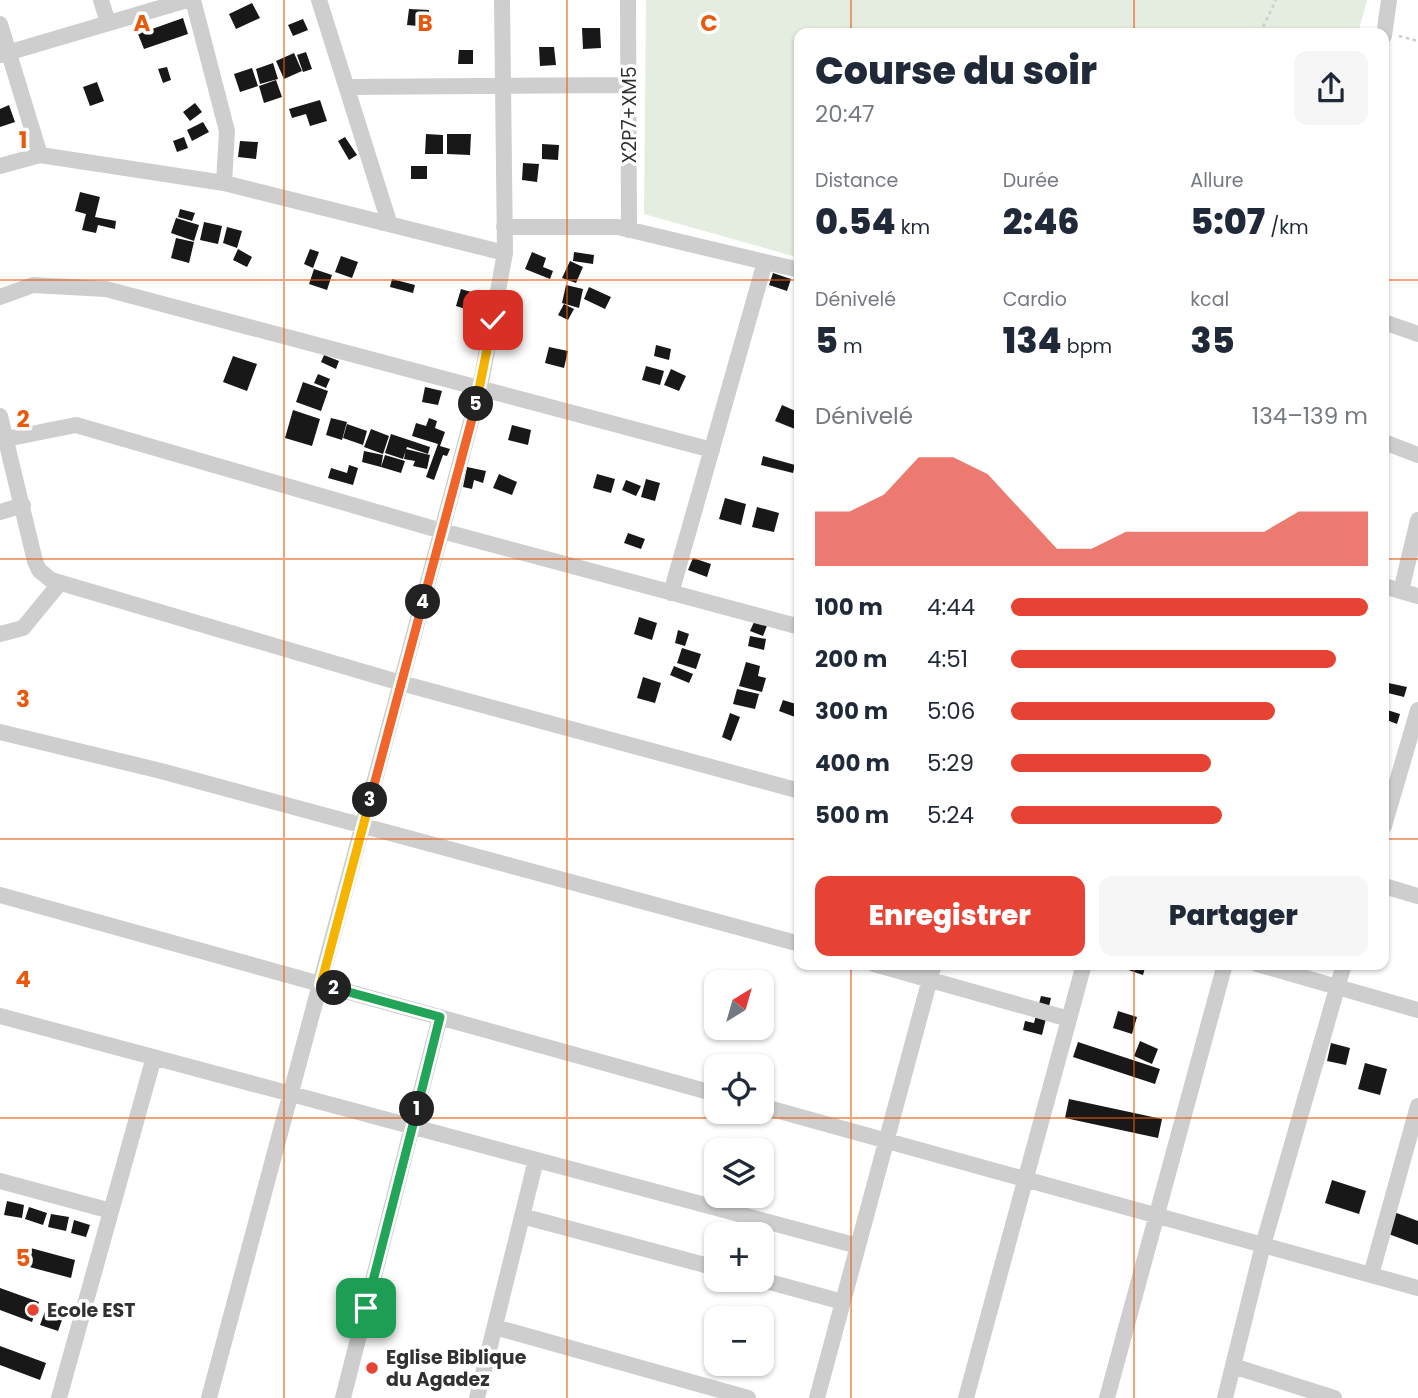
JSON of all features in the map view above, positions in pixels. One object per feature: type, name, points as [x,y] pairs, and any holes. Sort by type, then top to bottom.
[{"type":"street","points":[[101,0],[108,23]]},
{"type":"street","points":[[4,54],[187,0]]},
{"type":"street","points":[[193,0],[227,131],[224,183]]},
{"type":"street","points":[[319,0],[389,222]]},
{"type":"street","points":[[209,1398],[480,388],[505,253],[502,0]]},
{"type":"street","name":"X2P7+XM5","points":[[628,0],[629,230]]},
{"type":"street","points":[[1386,28],[1389,0]]},
{"type":"street","points":[[0,24],[4,54],[40,155]]},
{"type":"street","points":[[348,87],[628,85]]},
{"type":"street","points":[[0,166],[40,155],[224,183],[505,253]]},
{"type":"street","points":[[505,227],[618,227],[794,269]]},
{"type":"street","points":[[671,593],[765,262]]},
{"type":"street","points":[[0,297],[33,285],[106,289],[712,450]]},
{"type":"street","points":[[1389,324],[1418,334]]},
{"type":"street","points":[[0,416],[35,561],[39,570],[60,583],[401,683],[794,789]]},
{"type":"street","points":[[6,439],[76,425],[442,531],[794,625]]},
{"type":"street","points":[[1389,444],[1418,455]]},
{"type":"street","points":[[0,512],[23,505]]},
{"type":"street","points":[[1401,591],[1418,520]]},
{"type":"street","points":[[0,634],[23,628],[60,583]]},
{"type":"street","points":[[1389,587],[1418,596]]},
{"type":"street","points":[[1389,809],[1418,710]]},
{"type":"street","points":[[0,732],[161,771],[794,942]]},
{"type":"street","points":[[1389,887],[1418,896]]},
{"type":"street","points":[[0,895],[704,1091]]},
{"type":"street","points":[[966,1398],[1082,970]]},
{"type":"street","points":[[1107,1398],[1223,970]]},
{"type":"street","points":[[1278,970],[1418,1010]]},
{"type":"street","points":[[1225,1398],[1263,1245],[1342,970]]},
{"type":"street","points":[[817,1398],[932,972],[1069,1019]]},
{"type":"street","points":[[0,1016],[858,1246]]},
{"type":"street","points":[[343,1398],[440,1017]]},
{"type":"street","points":[[59,1398],[154,1057]]},
{"type":"street","points":[[1371,1275],[1418,1106]]},
{"type":"street","points":[[774,1110],[1418,1288]]},
{"type":"street","points":[[477,1398],[536,1160]]},
{"type":"street","points":[[0,1181],[111,1211]]},
{"type":"street","points":[[522,1216],[704,1265]]},
{"type":"street","points":[[774,1283],[843,1302]]},
{"type":"street","points":[[495,1328],[748,1398]]},
{"type":"street","points":[[1233,1366],[1334,1398]]},
{"type":"path","points":[[1263,28],[1276,0]]},
{"type":"path","points":[[1389,35],[1418,41]]},
{"type":"shaded area","points":[[646,0],[1367,0],[1359,28],[794,28],[794,256],[644,214]]},
{"type":"building","points":[[252,3],[260,18],[236,29],[229,14]]},
{"type":"building","points":[[409,9],[429,10],[428,27],[407,25]]},
{"type":"building","points":[[183,18],[188,34],[144,49],[138,34]]},
{"type":"building","points":[[303,19],[308,30],[293,36],[288,25]]},
{"type":"building","points":[[582,28],[600,28],[601,48],[583,49]]},
{"type":"building","points":[[539,47],[554,47],[556,65],[540,66]]},
{"type":"building","points":[[459,50],[473,50],[473,64],[458,64]]},
{"type":"building","points":[[306,52],[312,69],[303,72],[297,55]]},
{"type":"building","points":[[294,53],[302,71],[284,79],[276,61]]},
{"type":"building","points":[[273,63],[278,79],[260,84],[256,69]]},
{"type":"building","points":[[167,67],[171,80],[163,83],[158,69]]},
{"type":"building","points":[[252,68],[258,86],[240,92],[234,74]]},
{"type":"building","points":[[276,80],[282,97],[264,103],[259,86]]},
{"type":"building","points":[[97,82],[104,101],[90,106],[83,87]]},
{"type":"building","points":[[320,100],[327,121],[310,126],[306,114],[292,118],[289,109]]},
{"type":"building","points":[[195,103],[202,112],[190,121],[183,112]]},
{"type":"building","points":[[9,105],[15,122],[0,127],[0,109]]},
{"type":"building","points":[[203,122],[209,132],[192,141],[187,130]]},
{"type":"building","points":[[426,134],[443,135],[443,154],[425,154]]},
{"type":"building","points":[[447,134],[471,134],[470,155],[447,154]]},
{"type":"building","points":[[184,137],[188,148],[177,152],[173,141]]},
{"type":"building","points":[[345,137],[357,155],[349,160],[338,141]]},
{"type":"building","points":[[240,141],[258,142],[256,159],[238,157]]},
{"type":"building","points":[[542,144],[559,145],[558,160],[542,159]]},
{"type":"building","points":[[523,163],[539,164],[537,182],[522,180]]},
{"type":"building","points":[[411,166],[427,166],[427,179],[411,179]]},
{"type":"building","points":[[80,192],[100,197],[95,217],[116,221],[115,229],[98,225],[96,233],[82,230],[86,214],[75,211]]},
{"type":"building","points":[[180,209],[195,213],[192,221],[178,217]]},
{"type":"building","points":[[176,218],[199,225],[194,241],[171,233]]},
{"type":"building","points":[[204,222],[222,226],[218,244],[200,240]]},
{"type":"building","points":[[227,227],[242,231],[237,248],[223,243]]},
{"type":"building","points":[[176,238],[194,242],[189,263],[171,258]]},
{"type":"building","points":[[238,249],[252,257],[247,267],[233,260]]},
{"type":"building","points":[[310,249],[319,252],[313,268],[304,264]]},
{"type":"building","points":[[532,252],[546,258],[543,267],[553,271],[550,279],[525,269]]},
{"type":"building","points":[[574,252],[594,255],[593,264],[573,261]]},
{"type":"building","points":[[341,256],[358,262],[352,278],[335,272]]},
{"type":"building","points":[[570,261],[583,267],[576,283],[562,278]]},
{"type":"building","points":[[314,269],[332,275],[327,290],[309,284]]},
{"type":"building","points":[[773,273],[791,279],[787,291],[769,285]]},
{"type":"building","points":[[392,279],[415,285],[413,293],[390,287]]},
{"type":"building","points":[[566,285],[583,289],[579,308],[562,303]]},
{"type":"building","points":[[589,287],[611,297],[605,309],[584,299]]},
{"type":"building","points":[[461,289],[478,294],[472,311],[456,306]]},
{"type":"building","points":[[564,304],[574,309],[568,320],[558,315]]},
{"type":"building","points":[[656,345],[671,349],[669,360],[654,356]]},
{"type":"building","points":[[549,347],[568,351],[564,368],[545,363]]},
{"type":"building","points":[[324,355],[339,361],[336,369],[321,362]]},
{"type":"building","points":[[233,356],[257,364],[247,391],[223,382]]},
{"type":"building","points":[[646,366],[664,371],[660,385],[642,380]]},
{"type":"building","points":[[671,369],[686,376],[679,391],[664,385]]},
{"type":"building","points":[[318,374],[330,379],[326,388],[314,383]]},
{"type":"building","points":[[303,382],[328,391],[321,411],[296,402]]},
{"type":"building","points":[[425,387],[442,391],[438,405],[422,402]]},
{"type":"building","points":[[782,405],[794,410],[794,429],[775,421]]},
{"type":"building","points":[[293,410],[320,419],[312,446],[285,438]]},
{"type":"building","points":[[331,418],[347,422],[342,440],[326,435]]},
{"type":"building","points":[[429,418],[437,421],[435,428],[445,432],[440,446],[450,449],[447,456],[443,455],[434,480],[426,477],[438,444],[412,436],[416,423],[426,426]]},
{"type":"building","points":[[347,424],[367,431],[363,445],[343,438]]},
{"type":"building","points":[[512,425],[531,430],[528,445],[508,440]]},
{"type":"building","points":[[371,429],[389,436],[383,454],[364,447]]},
{"type":"building","points":[[391,434],[430,447],[428,454],[407,447],[403,459],[385,453]]},
{"type":"building","points":[[406,449],[430,455],[427,469],[413,466],[415,461],[404,459]]},
{"type":"building","points":[[364,451],[383,455],[381,467],[362,462]]},
{"type":"building","points":[[385,455],[405,461],[401,473],[381,467]]},
{"type":"building","points":[[763,456],[794,465],[794,469],[793,473],[761,465]]},
{"type":"building","points":[[349,465],[358,468],[353,485],[328,478],[331,468],[347,473]]},
{"type":"building","points":[[467,467],[486,471],[483,483],[474,480],[472,489],[463,487]]},
{"type":"building","points":[[499,474],[517,482],[512,495],[493,488]]},
{"type":"building","points":[[597,474],[615,479],[611,493],[593,488]]},
{"type":"building","points":[[646,479],[660,483],[655,501],[641,497]]},
{"type":"building","points":[[626,480],[641,486],[636,496],[622,490]]},
{"type":"building","points":[[725,498],[746,504],[741,525],[719,519]]},
{"type":"building","points":[[757,507],[779,513],[774,532],[752,527]]},
{"type":"building","points":[[628,533],[645,539],[641,549],[624,543]]},
{"type":"building","points":[[693,558],[711,564],[707,577],[688,570]]},
{"type":"building","points":[[758,613],[770,618],[763,636],[750,631]]},
{"type":"building","points":[[639,617],[657,623],[652,640],[634,634]]},
{"type":"building","points":[[678,630],[689,634],[685,646],[675,643]]},
{"type":"building","points":[[750,636],[766,639],[764,650],[748,646]]},
{"type":"building","points":[[682,648],[701,654],[696,669],[677,663]]},
{"type":"building","points":[[746,662],[760,666],[758,676],[766,678],[762,692],[739,686]]},
{"type":"building","points":[[674,666],[693,674],[689,683],[670,675]]},
{"type":"building","points":[[643,677],[661,683],[655,703],[637,698]]},
{"type":"building","points":[[1389,683],[1407,687],[1404,697],[1389,693]]},
{"type":"building","points":[[737,689],[759,694],[755,709],[733,704]]},
{"type":"building","points":[[783,700],[794,703],[794,717],[779,711]]},
{"type":"building","points":[[1389,711],[1400,714],[1397,724],[1389,721]]},
{"type":"building","points":[[730,713],[740,717],[731,741],[722,737]]},
{"type":"building","points":[[1128,970],[1144,970],[1143,975]]},
{"type":"building","points":[[1041,996],[1051,998],[1042,1035],[1023,1030],[1025,1021],[1034,1023]]},
{"type":"building","points":[[1118,1011],[1137,1017],[1132,1034],[1113,1028]]},
{"type":"building","points":[[1140,1041],[1158,1049],[1152,1064],[1134,1056]]},
{"type":"building","points":[[1078,1042],[1160,1069],[1155,1084],[1073,1057]]},
{"type":"building","points":[[1331,1043],[1350,1048],[1346,1065],[1327,1061]]},
{"type":"building","points":[[1365,1063],[1387,1069],[1380,1095],[1358,1089]]},
{"type":"building","points":[[1069,1099],[1162,1119],[1158,1138],[1065,1118]]},
{"type":"building","points":[[1332,1180],[1366,1191],[1359,1214],[1325,1203]]},
{"type":"building","points":[[7,1201],[24,1205],[22,1218],[4,1215]]},
{"type":"building","points":[[29,1207],[47,1213],[43,1225],[25,1219]]},
{"type":"building","points":[[1394,1212],[1418,1221],[1418,1245],[1386,1233]]},
{"type":"building","points":[[51,1214],[69,1217],[66,1231],[48,1227]]},
{"type":"building","points":[[74,1220],[90,1225],[86,1237],[71,1233]]},
{"type":"building","points":[[27,1247],[75,1260],[71,1278],[22,1265]]},
{"type":"building","points":[[0,1288],[39,1302],[32,1322],[0,1310]]},
{"type":"building","points":[[47,1306],[65,1312],[58,1331],[40,1325]]},
{"type":"building","points":[[0,1346],[46,1363],[40,1380],[0,1365]]},
{"type":"place","name":"Ecole EST","points":[[33,1310]]},
{"type":"place","name":"Eglise Biblique du Agadez","points":[[372,1368]]},
{"type":"route","points":[[366,1308],[440,1017],[321,984],[480,388],[493,320]]}]
